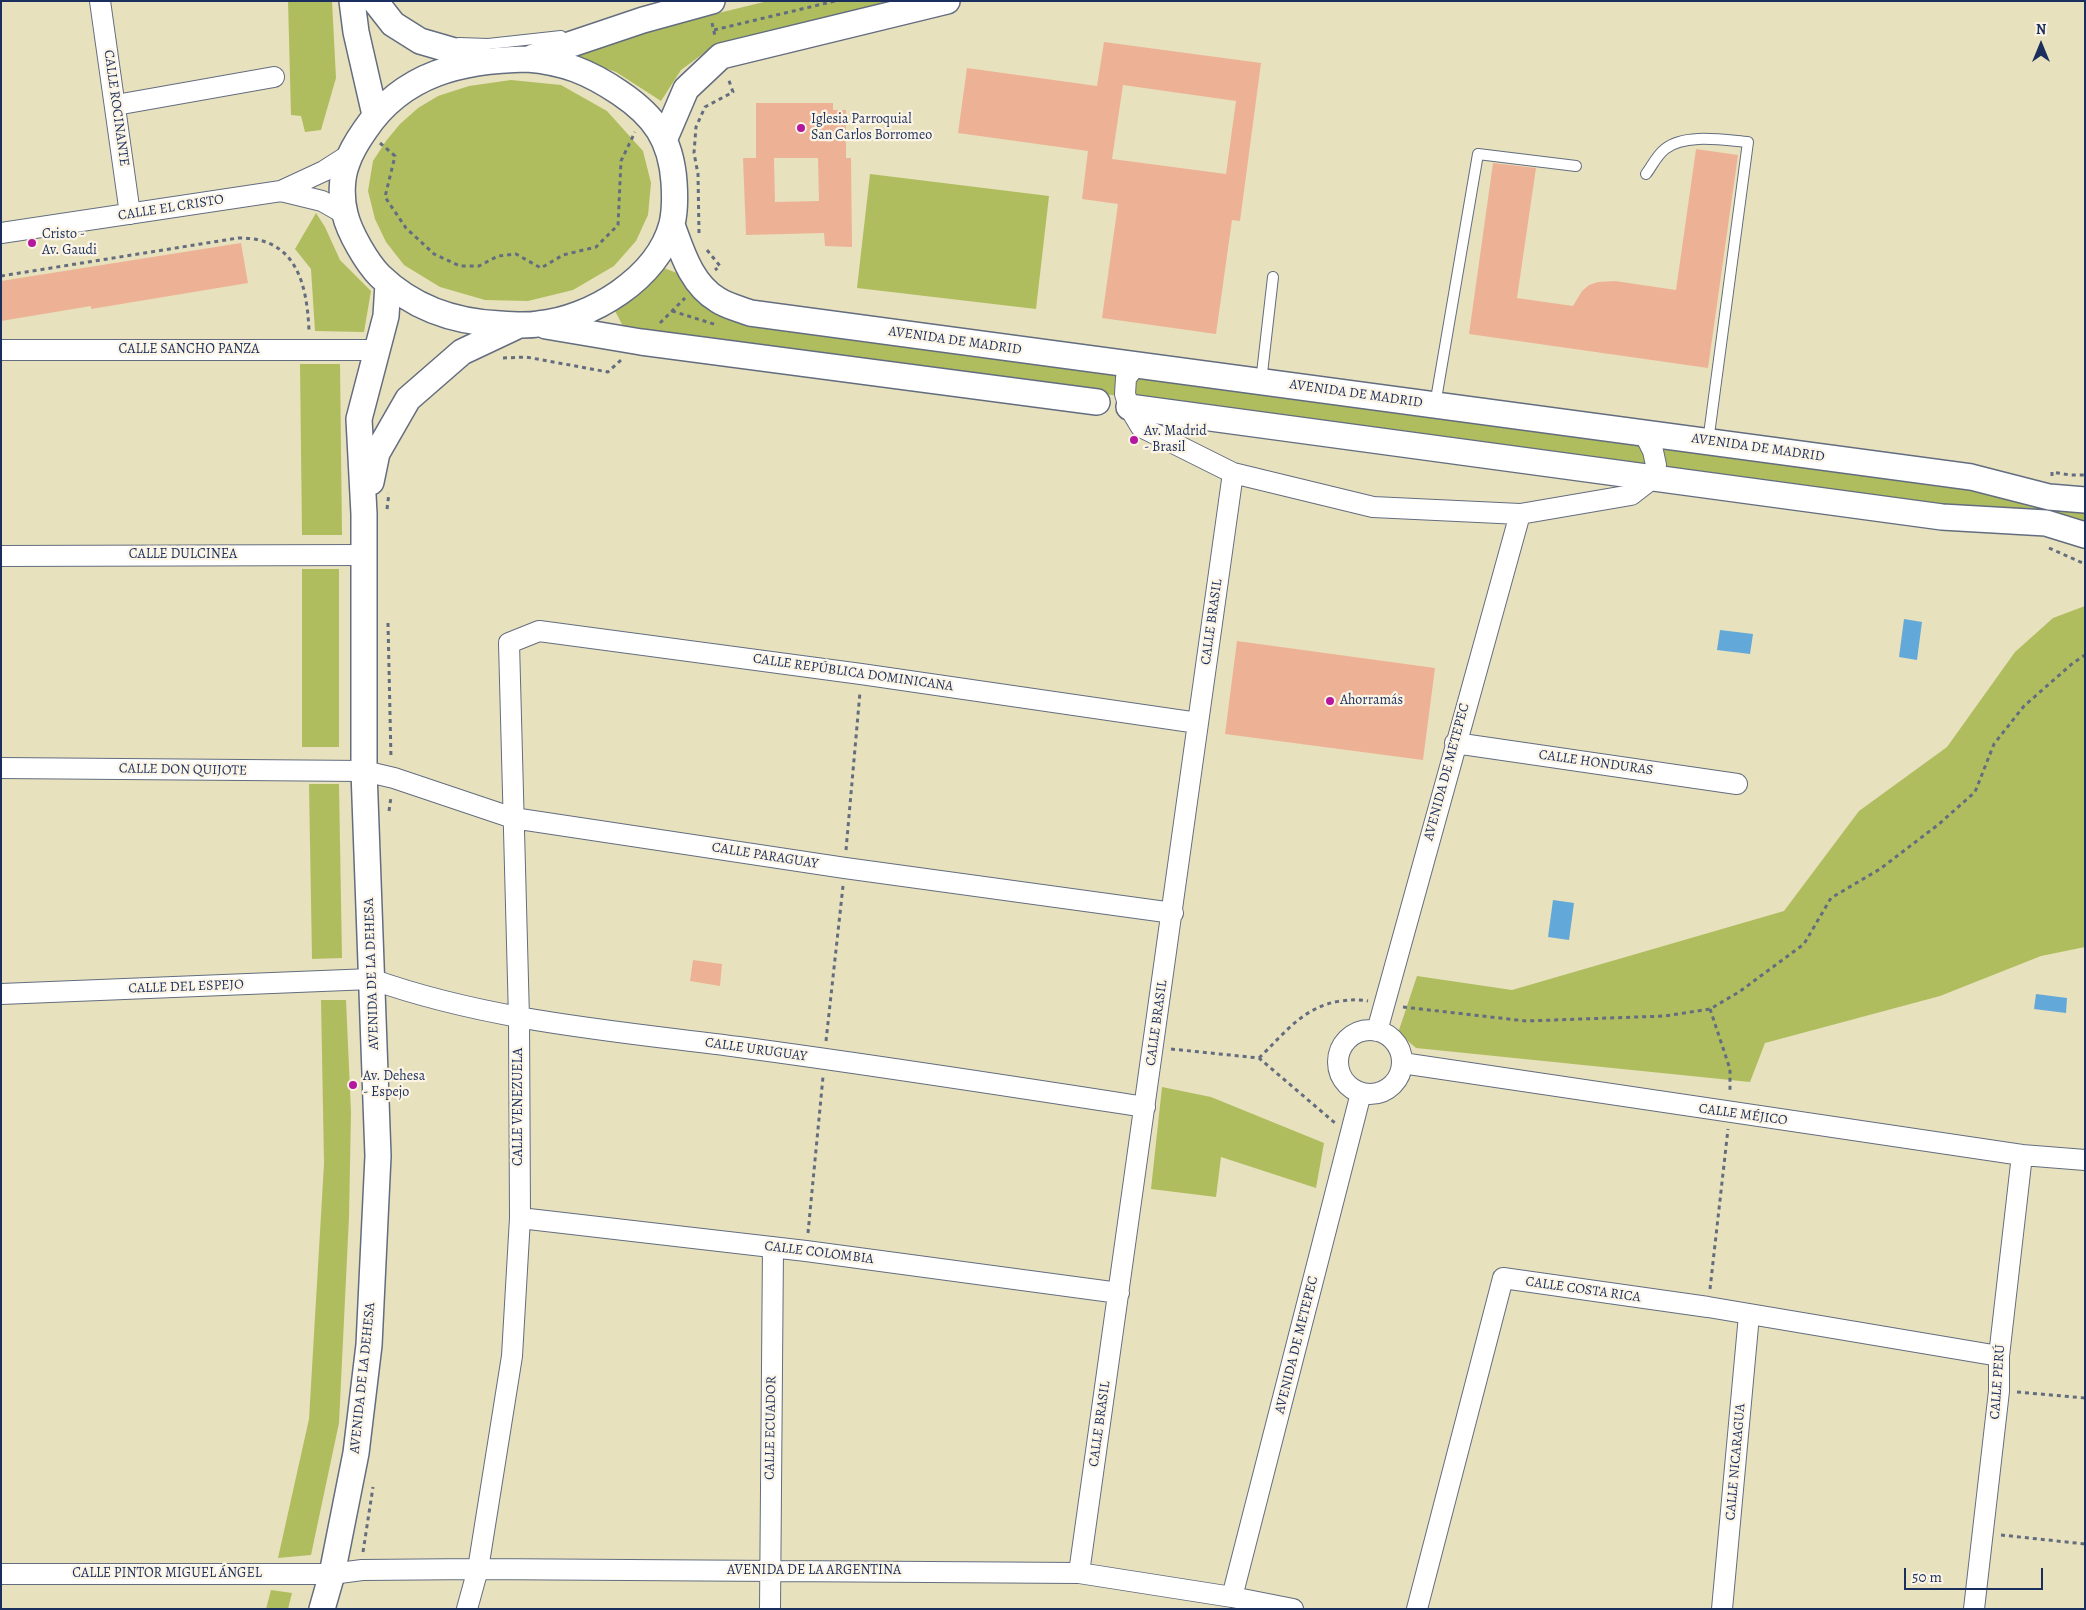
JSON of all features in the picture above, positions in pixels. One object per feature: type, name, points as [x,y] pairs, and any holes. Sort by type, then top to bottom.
[{"type":"street","name":"CALLE ROCINANTE","points":[[100,1],[130,214]]},
{"type":"street","points":[[352,1],[356,32],[379,126]]},
{"type":"street","points":[[375,1],[393,24],[420,41],[487,61]]},
{"type":"street","points":[[653,135],[686,89],[721,56],[947,1]]},
{"type":"street","points":[[528,59],[643,20],[709,2]]},
{"type":"street","points":[[529,325],[571,317],[607,302],[645,270],[659,253],[672,225],[675,198],[674,177],[653,135],[650,119],[634,103],[603,82],[573,66],[528,59],[487,61],[441,71],[414,84],[393,98],[379,126],[349,155],[343,173],[345,214],[358,243],[375,271],[388,284],[411,301],[432,311],[460,320],[529,325],[641,342],[1129,406],[1942,517],[2046,523],[2085,535]]},
{"type":"street","points":[[116,105],[274,77]]},
{"type":"street","name":"CALLE EL CRISTO","points":[[1,232],[281,191],[324,171],[349,155]]},
{"type":"street","name":"CALLE EL CRISTO","points":[[281,191],[322,201],[345,214]]},
{"type":"street","name":"AVENIDA DE MADRID","points":[[672,225],[684,258],[698,285],[718,300],[750,313],[1972,477],[2049,497],[2085,500]]},
{"type":"street","name":"AVENIDA DE LA DEHESA","points":[[375,516],[359,419],[386,316],[388,284]]},
{"type":"street","name":"AVENIDA DE LA DEHESA","points":[[322,1609],[332,1574],[356,1453],[369,1345],[378,1156],[364,771],[364,555],[375,516],[377,453],[408,400],[462,352],[529,325]]},
{"type":"street","name":"CALLE SANCHO PANZA","points":[[1,350],[376,350]]},
{"type":"street","points":[[1136,365],[1126,378],[1125,386],[1129,406],[1140,427],[1233,473],[1373,508],[1520,514],[1631,495],[1653,478],[1656,466],[1653,451],[1644,433]]},
{"type":"street","name":"CALLE BRASIL","points":[[1079,1574],[1173,913],[1233,473]]},
{"type":"street","name":"AVENIDA DE METEPEC","points":[[1377,1031],[1455,743],[1520,514]]},
{"type":"street","name":"CALLE DULCINEA","points":[[1,556],[364,555]]},
{"type":"street","name":"CALLE REPÚBLICA DOMINICANA","points":[[509,643],[539,631],[861,674],[1198,723]]},
{"type":"street","name":"CALLE VENEZUELA","points":[[467,1609],[478,1569],[512,1356],[520,1218],[519,1018],[509,643]]},
{"type":"street","name":"CALLE HONDURAS","points":[[1455,743],[1737,784]]},
{"type":"street","name":"CALLE DON QUIJOTE","points":[[1,768],[364,771]]},
{"type":"street","name":"CALLE PARAGUAY","points":[[364,771],[394,778],[513,818],[845,868],[1173,913]]},
{"type":"street","name":"CALLE DEL ESPEJO","points":[[1,994],[371,979]]},
{"type":"street","name":"CALLE URUGUAY","points":[[371,979],[399,989],[519,1018],[825,1059],[1144,1107]]},
{"type":"street","points":[[1366,1031],[1377,1031],[1387,1035],[1395,1043],[1400,1052],[1402,1063],[1400,1073],[1389,1088],[1371,1094],[1351,1089],[1343,1081],[1337,1060],[1340,1049],[1351,1037],[1366,1031]]},
{"type":"street","name":"CALLE MÉJICO","points":[[1402,1063],[2022,1155],[2085,1160]]},
{"type":"street","name":"AVENIDA DE METEPEC","points":[[1232,1597],[1361,1093]]},
{"type":"street","name":"CALLE PERÚ","points":[[1974,1609],[1999,1391],[1999,1356],[2022,1155]]},
{"type":"street","name":"CALLE COLOMBIA","points":[[520,1218],[806,1251],[1119,1293]]},
{"type":"street","name":"CALLE ECUADOR","points":[[770,1609],[773,1247]]},
{"type":"street","name":"CALLE COSTA RICA","points":[[1417,1609],[1503,1278],[1708,1308],[1999,1356]]},
{"type":"street","name":"CALLE NICARAGUA","points":[[1722,1609],[1749,1315]]},
{"type":"street","name":"AVENIDA DE LA ARGENTINA","points":[[332,1574],[362,1570],[478,1569],[1079,1574],[1232,1597],[1293,1609]]},
{"type":"street","name":"CALLE PINTOR MIGUEL ÁNGEL","points":[[1,1574],[332,1574]]},
{"type":"lane","points":[[420,41],[488,44],[550,38],[643,20]]},
{"type":"lane","points":[[1646,174],[1665,148],[1680,142],[1701,137],[1748,142],[1708,442]]},
{"type":"lane","points":[[1435,405],[1478,154],[1576,166]]},
{"type":"lane","points":[[1261,382],[1273,277]]},
{"type":"path","points":[[714,30],[835,1]]},
{"type":"path","points":[[702,239],[699,233],[698,174],[694,154],[696,127],[705,106],[733,92],[714,30],[709,2]]},
{"type":"path","points":[[375,148],[379,142],[379,126]]},
{"type":"path","points":[[379,142],[395,156],[385,197],[406,228],[434,254],[460,266],[479,266],[498,256],[516,254],[541,268],[563,255],[596,247],[618,225],[621,161],[637,127],[653,135]]},
{"type":"path","points":[[1,276],[238,238],[264,240],[286,255],[300,272],[308,306],[309,350]]},
{"type":"path","points":[[501,358],[526,356],[608,372],[720,266],[704,245]]},
{"type":"path","points":[[375,516],[390,492]]},
{"type":"path","points":[[387,617],[391,754],[394,778],[389,821]]},
{"type":"path","points":[[1259,1058],[1304,1015],[1326,1004],[1351,1000],[1526,1021],[1665,1016],[1710,1009],[1739,992],[1804,944],[1831,898],[1880,869],[1939,824],[1975,792],[1994,744],[2024,706],[2073,663],[2085,655]]},
{"type":"path","points":[[806,1251],[845,868],[861,674]]},
{"type":"path","points":[[1708,1308],[1730,1113],[1730,1070],[1710,1009]]},
{"type":"path","points":[[1153,1048],[1259,1058],[1334,1122],[1352,1128]]},
{"type":"path","points":[[1999,1391],[2085,1398]]},
{"type":"path","points":[[362,1570],[363,1544],[374,1480]]},
{"type":"path","points":[[1983,1533],[2085,1544]]},
{"type":"green space","points":[[288,1],[332,1],[336,78],[321,130],[305,132],[301,116],[291,115]]},
{"type":"green space","points":[[768,1],[920,1],[704,53],[681,70],[661,101],[616,72],[558,52]]},
{"type":"green space","points":[[511,80],[561,85],[607,111],[643,151],[651,183],[648,215],[636,241],[614,266],[573,290],[528,301],[485,300],[440,287],[404,265],[386,242],[375,219],[368,191],[373,161],[400,124],[418,108],[438,96],[469,86]]},
{"type":"green space","points":[[870,174],[1049,196],[1036,309],[857,288]]},
{"type":"green space","points":[[316,213],[325,227],[340,260],[371,291],[364,332],[315,331],[311,269],[295,249]]},
{"type":"green space","points":[[664,268],[677,273],[698,299],[1971,488],[2085,510],[2085,525],[625,330],[614,309]]},
{"type":"green space","points":[[300,364],[340,364],[342,535],[302,535]]},
{"type":"green space","points":[[302,569],[339,569],[339,747],[302,747]]},
{"type":"green space","points":[[2085,606],[2085,947],[2041,956],[1940,996],[1765,1043],[1750,1082],[1416,1048],[1398,1033],[1417,976],[1512,990],[1784,911],[1859,811],[1947,747],[2015,652],[2053,618]]},
{"type":"green space","points":[[309,784],[339,784],[342,958],[312,959]]},
{"type":"green space","points":[[321,1000],[346,1000],[351,1112],[349,1217],[339,1423],[311,1555],[278,1558],[309,1419],[324,1164]]},
{"type":"green space","points":[[1162,1087],[1211,1097],[1324,1143],[1316,1188],[1221,1157],[1216,1197],[1151,1189]]},
{"type":"green space","points":[[271,1590],[292,1593],[288,1609],[266,1609]]},
{"type":"water","points":[[1904,619],[1922,622],[1917,660],[1899,657]]},
{"type":"water","points":[[1720,630],[1753,634],[1750,654],[1717,650]]},
{"type":"water","points":[[1553,900],[1574,903],[1569,940],[1548,937]]},
{"type":"water","points":[[2036,994],[2067,998],[2066,1013],[2034,1009]]},
{"type":"building","points":[[1104,42],[1261,63],[1240,221],[1232,220],[1216,334],[1102,318],[1118,204],[1082,199],[1088,151],[958,133],[967,68],[1097,86]],"holes":[[[1123,85],[1236,101],[1226,174],[1112,159]]]},
{"type":"building","points":[[756,103],[833,103],[833,110],[846,110],[846,158],[851,158],[852,247],[825,246],[824,233],[746,235],[743,158],[756,158]],"holes":[[[774,158],[818,158],[819,201],[775,202]]]},
{"type":"building","points":[[1696,149],[1738,155],[1708,368],[1469,334],[1493,163],[1536,168],[1517,298],[1573,306],[1582,291],[1589,285],[1598,282],[1615,281],[1676,290]]},
{"type":"building","points":[[241,243],[248,283],[91,309],[91,306],[1,321],[1,281]]},
{"type":"building","name":"Ahorramás","points":[[1237,641],[1435,668],[1423,760],[1225,734]]},
{"type":"building","points":[[693,960],[722,964],[720,986],[690,981]]},
{"type":"place","name":"Iglesia Parroquial San Carlos Borromeo","points":[[801,128]]},
{"type":"place","name":"Cristo - Av. Gaudi","points":[[32,243]]},
{"type":"place","name":"Av. Madrid - Brasil","points":[[1134,440]]},
{"type":"place","name":"Ahorramás","points":[[1330,701]]},
{"type":"place","name":"Av. Dehesa - Espejo","points":[[353,1085]]}]
